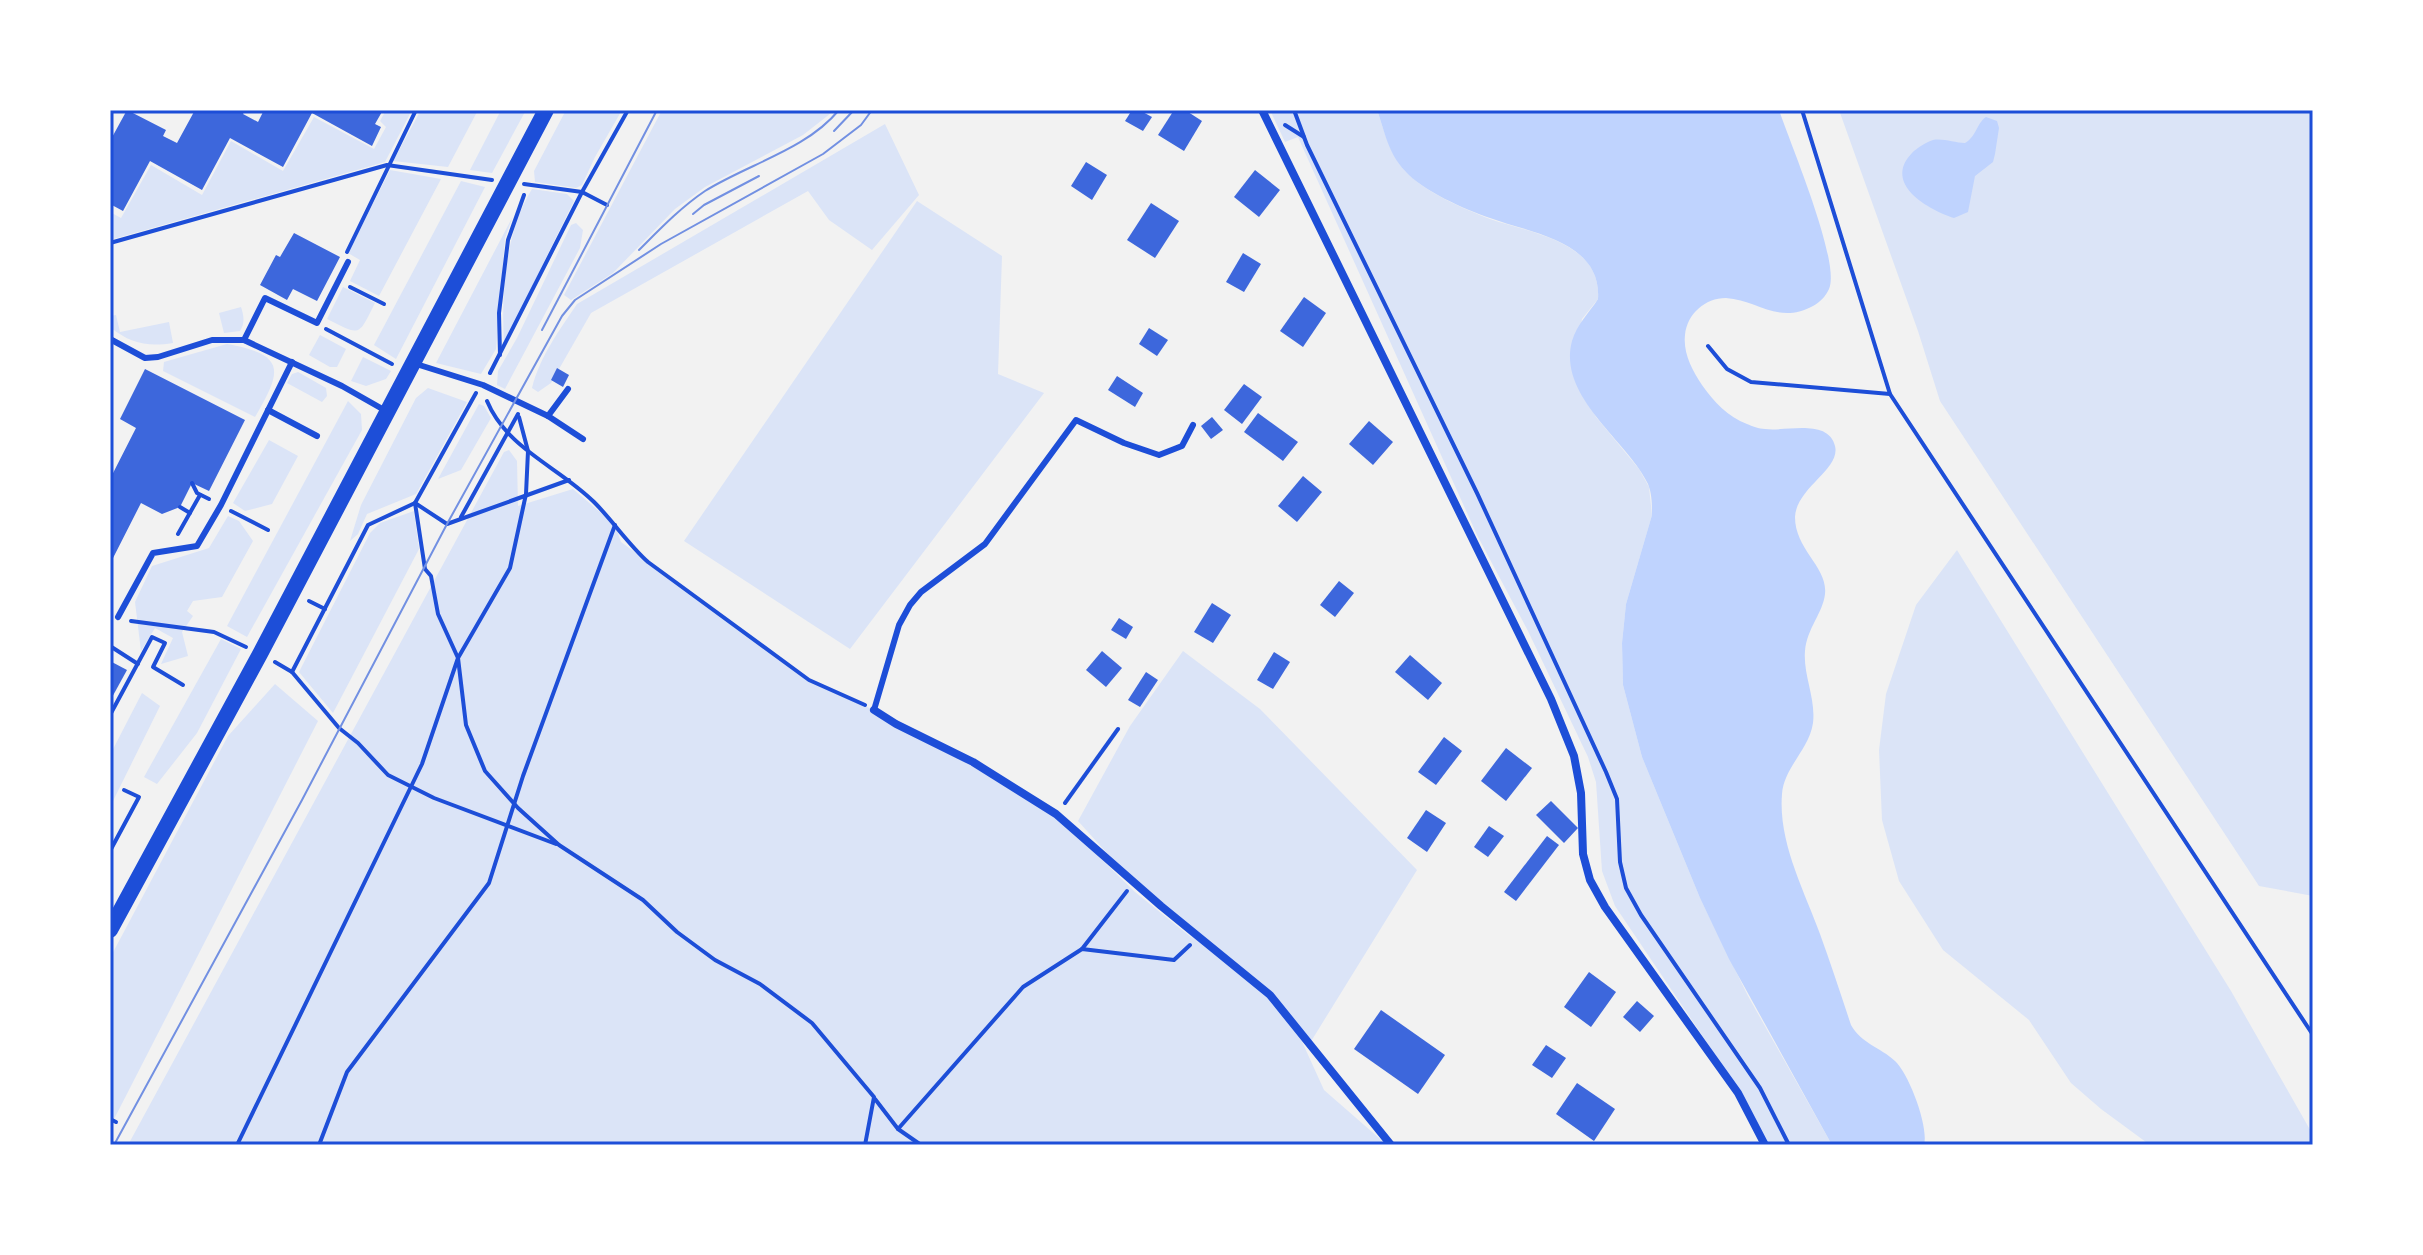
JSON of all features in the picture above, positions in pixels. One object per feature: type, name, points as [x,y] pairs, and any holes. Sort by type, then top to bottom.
[{"type":"main road","points":[[110,930],[546,110]]},
{"type":"street","points":[[1262,110],[1551,699],[1574,756],[1581,793],[1583,854],[1590,880],[1605,907],[1738,1093],[1765,1145]]},
{"type":"street","points":[[874,710],[973,762],[1056,814],[1133,883],[1270,995],[1391,1145]]},
{"type":"lane","points":[[244,340],[265,298],[317,323],[348,262]]},
{"type":"lane","points":[[110,339],[145,358],[158,357],[212,340],[244,340],[387,412]]},
{"type":"lane","points":[[118,617],[153,553],[197,546],[221,505],[292,362]]},
{"type":"lane","points":[[413,363],[548,416],[583,439]]},
{"type":"lane","points":[[548,416],[568,389]]},
{"type":"lane","points":[[268,410],[317,436]]},
{"type":"lane","points":[[874,710],[899,625],[910,605],[921,592],[985,544],[1076,420],[1124,443],[1159,455],[1182,446],[1193,425]]},
{"type":"path","points":[[384,304],[334,279],[416,110]]},
{"type":"path","points":[[559,845],[388,775],[339,728],[292,672],[368,525],[415,503],[480,387],[500,359],[582,192],[628,110]]},
{"type":"path","points":[[1802,110],[1890,394],[2313,1035]]},
{"type":"path","points":[[110,243],[387,165],[454,174]]},
{"type":"path","points":[[500,359],[499,313],[508,240],[527,185]]},
{"type":"path","points":[[582,192],[607,205]]},
{"type":"path","points":[[317,323],[361,348]]},
{"type":"path","points":[[1708,346],[1727,369],[1751,382],[1890,394]]},
{"type":"path","points":[[480,387],[494,418],[507,433],[569,480],[648,562],[809,680],[874,710]]},
{"type":"path","points":[[484,394],[493,399]]},
{"type":"path","points":[[237,1145],[422,764],[458,658],[510,568],[526,494],[528,451],[518,414],[510,408]]},
{"type":"path","points":[[460,519],[518,414]]},
{"type":"path","points":[[486,456],[492,459]]},
{"type":"path","points":[[415,503],[447,524],[569,480]]},
{"type":"path","points":[[192,483],[197,493]]},
{"type":"path","points":[[415,503],[425,569],[431,576],[438,614],[458,658],[466,725],[485,771],[514,804],[559,845],[643,900],[677,932],[715,960],[760,984],[812,1023],[898,1129],[921,1145]]},
{"type":"path","points":[[180,507],[190,513]]},
{"type":"path","points":[[236,513],[268,530]]},
{"type":"path","points":[[319,1145],[347,1072],[489,883],[514,804],[615,525]]},
{"type":"path","points":[[118,617],[127,621],[214,632]]},
{"type":"path","points":[[110,715],[152,637],[165,643],[153,667],[183,685]]},
{"type":"path","points":[[110,646],[138,664]]},
{"type":"path","points":[[1056,814],[1118,729]]},
{"type":"path","points":[[110,851],[139,797],[124,790]]},
{"type":"path","points":[[898,1129],[1023,987],[1082,949],[1133,883]]},
{"type":"path","points":[[1082,949],[1174,960],[1199,937]]},
{"type":"path","points":[[865,1145],[874,1097]]},
{"type":"path","points":[[110,1119],[116,1122]]},
{"type":"shaded area","points":[[386,110],[412,110],[385,162],[110,240],[110,212],[121,218],[151,165],[202,195],[231,141],[283,171],[314,117],[374,149],[386,127],[380,121]]},
{"type":"shaded area","points":[[421,110],[478,110],[448,167],[393,161]]},
{"type":"shaded area","points":[[501,110],[526,110],[492,173],[470,170]]},
{"type":"shaded area","points":[[566,110],[622,110],[582,185],[576,188],[535,182],[534,171]]},
{"type":"shaded area","points":[[662,110],[835,110],[803,135],[705,187],[675,209],[613,273],[571,300],[564,295]]},
{"type":"shaded area","points":[[1270,110],[1377,110],[1395,158],[1423,186],[1479,215],[1560,242],[1588,264],[1596,279],[1598,299],[1582,319],[1575,376],[1596,417],[1639,469],[1649,487],[1652,515],[1626,604],[1622,643],[1623,685],[1642,757],[1700,898],[1748,996],[1832,1145],[1768,1145],[1741,1093],[1615,906],[1602,871],[1596,782],[1588,757],[1528,631],[1477,535],[1298,137],[1285,142]]},
{"type":"shaded area","points":[[1839,110],[2313,110],[2313,896],[2259,886],[1940,401]]},
{"type":"shaded area","points":[[885,124],[919,195],[872,250],[829,220],[808,191],[591,313],[551,383],[538,392],[532,388],[545,354],[577,304]]},
{"type":"shaded area","points":[[390,170],[441,179],[379,296],[350,281],[360,260],[348,253]]},
{"type":"shaded area","points":[[461,181],[485,187],[396,359],[374,345]]},
{"type":"shaded area","points":[[532,189],[567,194],[574,201],[504,343],[504,284],[510,244]]},
{"type":"shaded area","points":[[917,201],[1002,256],[998,374],[1044,393],[850,649],[684,541]]},
{"type":"shaded area","points":[[513,216],[505,238],[496,349],[481,374],[436,363]]},
{"type":"shaded area","points":[[576,223],[583,230],[580,248],[505,389],[497,385],[498,371],[571,225]]},
{"type":"shaded area","points":[[343,287],[375,303],[357,330],[327,319]]},
{"type":"shaded area","points":[[241,307],[244,319],[240,331],[224,333],[219,313]]},
{"type":"shaded area","points":[[116,315],[120,332],[169,322],[173,343],[156,345],[133,341],[110,327],[110,316]]},
{"type":"shaded area","points":[[320,335],[346,349],[337,367],[330,367],[309,355]]},
{"type":"shaded area","points":[[227,344],[261,354],[270,360],[274,368],[270,388],[255,417],[163,371],[164,362]]},
{"type":"shaded area","points":[[363,357],[391,371],[386,379],[366,386],[351,381]]},
{"type":"shaded area","points":[[298,372],[326,388],[327,396],[322,402],[287,383],[292,374]]},
{"type":"shaded area","points":[[428,388],[467,402],[416,494],[367,514],[358,534],[350,541],[361,505],[416,398]]},
{"type":"shaded area","points":[[348,401],[361,414],[362,430],[247,637],[227,626]]},
{"type":"shaded area","points":[[479,404],[484,406],[491,418],[461,470],[438,479]]},
{"type":"shaded area","points":[[269,440],[298,456],[272,504],[245,511],[233,503]]},
{"type":"shaded area","points":[[509,450],[517,461],[518,506],[573,489],[615,525],[621,542],[809,680],[874,710],[1055,814],[1135,892],[1197,942],[1133,882],[1078,821],[1130,726],[1183,651],[1260,709],[1417,870],[1310,1043],[1299,1035],[1324,1090],[1387,1145],[128,1145],[504,452]]},
{"type":"shaded area","points":[[414,511],[419,549],[333,713],[299,672],[370,533],[380,523]]},
{"type":"shaded area","points":[[228,516],[239,521],[253,541],[222,597],[193,601],[187,611],[193,616],[182,632],[188,656],[161,664],[173,638],[155,628],[141,651],[135,602],[152,566],[209,548]]},
{"type":"shaded area","points":[[1957,550],[2231,991],[2313,1135],[2313,1145],[2150,1145],[2071,1083],[2029,1020],[1943,950],[1899,881],[1882,820],[1879,750],[1886,694],[1916,605]]},
{"type":"shaded area","points":[[221,639],[241,649],[197,733],[157,784],[144,777]]},
{"type":"shaded area","points":[[275,684],[318,721],[110,1127],[110,958],[228,736]]},
{"type":"shaded area","points":[[142,693],[160,706],[110,807],[110,755]]},
{"type":"water","points":[[1377,110],[1779,110],[1828,254],[1829,289],[1813,306],[1789,313],[1726,298],[1711,301],[1698,309],[1689,320],[1685,348],[1702,385],[1734,417],[1763,429],[1815,429],[1831,437],[1835,446],[1831,463],[1803,497],[1795,517],[1800,539],[1822,575],[1825,594],[1805,651],[1813,723],[1807,742],[1784,784],[1784,830],[1851,1025],[1860,1037],[1889,1056],[1900,1068],[1921,1114],[1924,1145],[1832,1145],[1729,959],[1700,898],[1642,757],[1623,685],[1622,643],[1626,604],[1652,515],[1652,499],[1648,484],[1638,468],[1584,400],[1575,381],[1570,361],[1572,341],[1598,299],[1596,279],[1588,264],[1560,242],[1468,210],[1422,186],[1395,157]]},
{"type":"water","points":[[1986,117],[1997,121],[1999,128],[1995,154],[1993,162],[1975,176],[1968,212],[1954,218],[1933,209],[1912,194],[1902,175],[1904,164],[1912,153],[1933,140],[1965,143]]},
{"type":"building","points":[[127,110],[166,130],[163,136],[177,143],[195,110],[245,110],[243,114],[258,122],[264,110],[383,110],[375,124],[381,127],[372,146],[312,113],[283,167],[230,138],[202,190],[150,161],[123,211],[110,204],[110,141]]},
{"type":"building","points":[[1132,110],[1152,117],[1143,131],[1125,121]]},
{"type":"building","points":[[1174,110],[1185,110],[1202,121],[1184,151],[1158,135]]},
{"type":"building","points":[[1086,162],[1107,175],[1092,200],[1071,186]]},
{"type":"building","points":[[1255,170],[1280,190],[1259,217],[1234,197]]},
{"type":"building","points":[[1151,203],[1179,221],[1155,258],[1127,240]]},
{"type":"building","points":[[294,233],[340,257],[317,301],[293,289],[287,300],[260,285],[276,255],[280,257]]},
{"type":"building","points":[[1243,253],[1261,264],[1244,292],[1226,282]]},
{"type":"building","points":[[1304,297],[1326,313],[1303,347],[1280,331]]},
{"type":"building","points":[[1149,328],[1168,340],[1157,356],[1139,344]]},
{"type":"building","points":[[557,368],[569,375],[563,387],[551,380]]},
{"type":"building","points":[[145,369],[245,420],[209,491],[192,483],[180,507],[162,514],[141,503],[110,564],[110,479],[136,428],[120,419]]},
{"type":"building","points":[[1117,376],[1143,393],[1135,407],[1108,390]]},
{"type":"building","points":[[1244,384],[1262,397],[1242,424],[1224,410]]},
{"type":"building","points":[[1258,413],[1298,442],[1283,461],[1244,432]]},
{"type":"building","points":[[1212,417],[1223,430],[1211,439],[1201,426]]},
{"type":"building","points":[[1369,421],[1393,442],[1373,465],[1349,444]]},
{"type":"building","points":[[1303,476],[1322,492],[1297,522],[1278,506]]},
{"type":"building","points":[[1339,581],[1354,593],[1335,617],[1320,605]]},
{"type":"building","points":[[1212,603],[1231,615],[1213,643],[1194,632]]},
{"type":"building","points":[[1119,618],[1133,627],[1126,639],[1111,630]]},
{"type":"building","points":[[1102,651],[1122,668],[1106,687],[1086,670]]},
{"type":"building","points":[[1274,652],[1290,662],[1273,689],[1257,680]]},
{"type":"building","points":[[1410,655],[1442,683],[1428,700],[1395,672]]},
{"type":"building","points":[[110,661],[127,670],[110,701]]},
{"type":"building","points":[[1146,672],[1158,680],[1140,707],[1128,700]]},
{"type":"building","points":[[1444,737],[1462,751],[1436,785],[1418,772]]},
{"type":"building","points":[[1506,748],[1532,768],[1506,801],[1481,781]]},
{"type":"building","points":[[1551,801],[1578,828],[1564,843],[1536,815]]},
{"type":"building","points":[[1426,810],[1446,823],[1427,852],[1407,838]]},
{"type":"building","points":[[1489,826],[1504,836],[1488,857],[1474,847]]},
{"type":"building","points":[[1547,836],[1559,845],[1516,901],[1504,892]]},
{"type":"building","points":[[1589,972],[1616,992],[1591,1027],[1564,1007]]},
{"type":"building","points":[[1637,1001],[1654,1016],[1640,1032],[1623,1017]]},
{"type":"building","points":[[1381,1010],[1445,1055],[1418,1094],[1354,1049]]},
{"type":"building","points":[[1546,1045],[1566,1058],[1552,1078],[1532,1065]]},
{"type":"building","points":[[1577,1083],[1615,1109],[1594,1141],[1556,1114]]},
{"type":"tram line","points":[[542,330],[657,110]]},
{"type":"tram line","points":[[639,250],[705,191],[810,136],[839,110]]},
{"type":"tram line","points":[[834,131],[854,110]]},
{"type":"tram line","points":[[114,1145],[562,316],[575,300],[661,244],[823,154],[861,125],[872,110]]},
{"type":"tram line","points":[[693,214],[759,176]]}]
